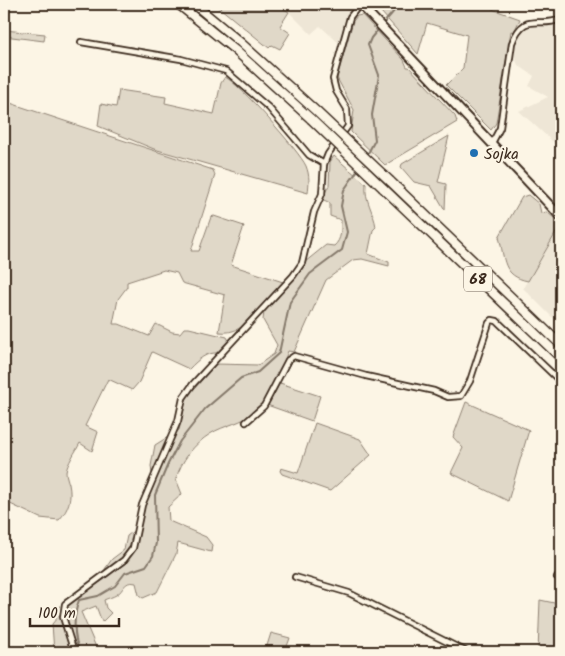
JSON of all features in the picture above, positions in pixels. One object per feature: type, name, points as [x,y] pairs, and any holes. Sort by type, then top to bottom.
[{"type":"highway","name":"68","points":[[178,4],[235,50],[311,119],[561,358]]},
{"type":"highway","name":"68","points":[[194,4],[242,43],[317,112],[561,345]]},
{"type":"main road","points":[[360,4],[561,217]]},
{"type":"street","points":[[74,652],[63,617],[65,604],[124,560],[133,548],[142,504],[178,421],[183,398],[193,384],[294,276],[302,263],[314,212],[324,186],[324,164],[333,145],[348,126],[348,109],[333,84],[334,71],[350,17],[360,4]]},
{"type":"street","points":[[492,143],[500,128],[512,43],[516,32],[520,26],[527,23],[561,19]]},
{"type":"street","points":[[81,42],[181,60],[226,71],[269,108],[309,155],[324,164]]},
{"type":"street","points":[[246,422],[264,406],[288,360],[294,356],[366,376],[434,391],[448,397],[461,396],[470,381],[488,323],[492,320],[497,321],[561,382]]},
{"type":"street","points":[[294,577],[349,593],[467,652]]},
{"type":"shaded area","points":[[215,4],[276,4],[289,12],[280,26],[290,33],[280,49],[272,45],[269,48]]},
{"type":"shaded area","points":[[298,4],[350,4],[351,9],[340,44],[320,26],[311,34],[289,12]]},
{"type":"shaded area","points":[[374,4],[496,4],[492,9],[520,19],[514,32],[511,31],[496,123],[491,130],[446,85],[463,68],[467,35],[427,23],[418,54]]},
{"type":"shaded area","points":[[362,15],[404,60],[407,67],[455,116],[457,122],[385,165],[351,132],[354,110],[337,78],[353,21],[357,16]]},
{"type":"shaded area","points":[[561,22],[561,149],[519,111],[548,97],[529,86],[534,76],[518,65],[513,54],[519,34],[529,25]]},
{"type":"shaded area","points":[[4,30],[45,34],[44,41],[4,36]]},
{"type":"shaded area","points":[[225,77],[255,104],[301,158],[308,173],[308,193],[154,149],[98,126],[101,104],[116,107],[119,90],[166,97],[165,103],[214,114],[221,83]]},
{"type":"shaded area","points":[[4,101],[213,170],[215,175],[191,251],[199,251],[211,217],[214,216],[244,226],[231,265],[283,282],[256,316],[248,323],[239,329],[219,332],[225,295],[182,283],[177,273],[164,270],[127,282],[127,287],[118,299],[113,324],[119,324],[149,336],[156,324],[172,332],[180,333],[184,328],[189,328],[227,337],[230,343],[219,353],[203,357],[189,369],[152,352],[139,382],[132,390],[108,379],[85,426],[98,432],[92,451],[80,443],[67,469],[70,499],[65,512],[59,520],[40,518],[4,501]]},
{"type":"shaded area","points":[[449,136],[438,182],[446,184],[445,210],[431,186],[414,182],[401,167],[402,164]]},
{"type":"shaded area","points":[[334,156],[366,184],[366,195],[376,227],[373,230],[368,254],[389,262],[389,266],[362,259],[353,260],[326,280],[294,352],[288,351],[282,367],[261,406],[245,419],[215,431],[204,438],[185,459],[176,479],[182,494],[168,507],[169,521],[206,537],[212,545],[211,552],[178,543],[176,554],[157,592],[143,598],[139,595],[136,583],[132,582],[126,584],[116,595],[104,600],[106,608],[111,613],[102,622],[96,606],[81,612],[98,652],[54,652],[52,624],[72,600],[105,579],[105,569],[112,559],[124,550],[127,536],[140,526],[143,505],[153,482],[151,466],[155,445],[179,430],[187,397],[216,364],[258,365],[274,354],[277,345],[263,320],[264,312],[305,262],[326,245],[334,246],[341,234],[341,220],[330,216],[330,203],[322,199],[329,185],[330,162]]},
{"type":"shaded area","points":[[528,195],[539,204],[541,213],[547,212],[561,224],[528,281],[520,279],[509,271],[499,237],[522,197]]},
{"type":"shaded area","points":[[561,224],[561,304],[553,318],[523,288]]},
{"type":"shaded area","points":[[280,383],[320,396],[312,421],[267,405]]},
{"type":"shaded area","points":[[466,402],[529,430],[508,501],[451,473],[463,448],[453,437]]},
{"type":"shaded area","points":[[315,423],[360,439],[371,455],[330,491],[282,474],[280,471],[281,468],[298,473]]},
{"type":"shaded area","points":[[540,600],[559,604],[557,652],[538,652]]},
{"type":"shaded area","points":[[271,633],[290,638],[285,652],[265,652]]},
{"type":"waterway","points":[[383,24],[400,4]]},
{"type":"waterway","points":[[367,155],[375,140],[372,115],[379,75],[368,45],[380,27]]},
{"type":"waterway","points":[[80,652],[76,640],[75,626],[79,600],[98,596],[115,586],[125,573],[146,566],[153,556],[156,543],[155,495],[180,441],[205,409],[241,378],[258,372],[279,353],[290,302],[310,274],[342,250],[347,232],[341,206],[344,190],[360,167]]},
{"type":"place","name":"Sojka","points":[[474,153]]}]
